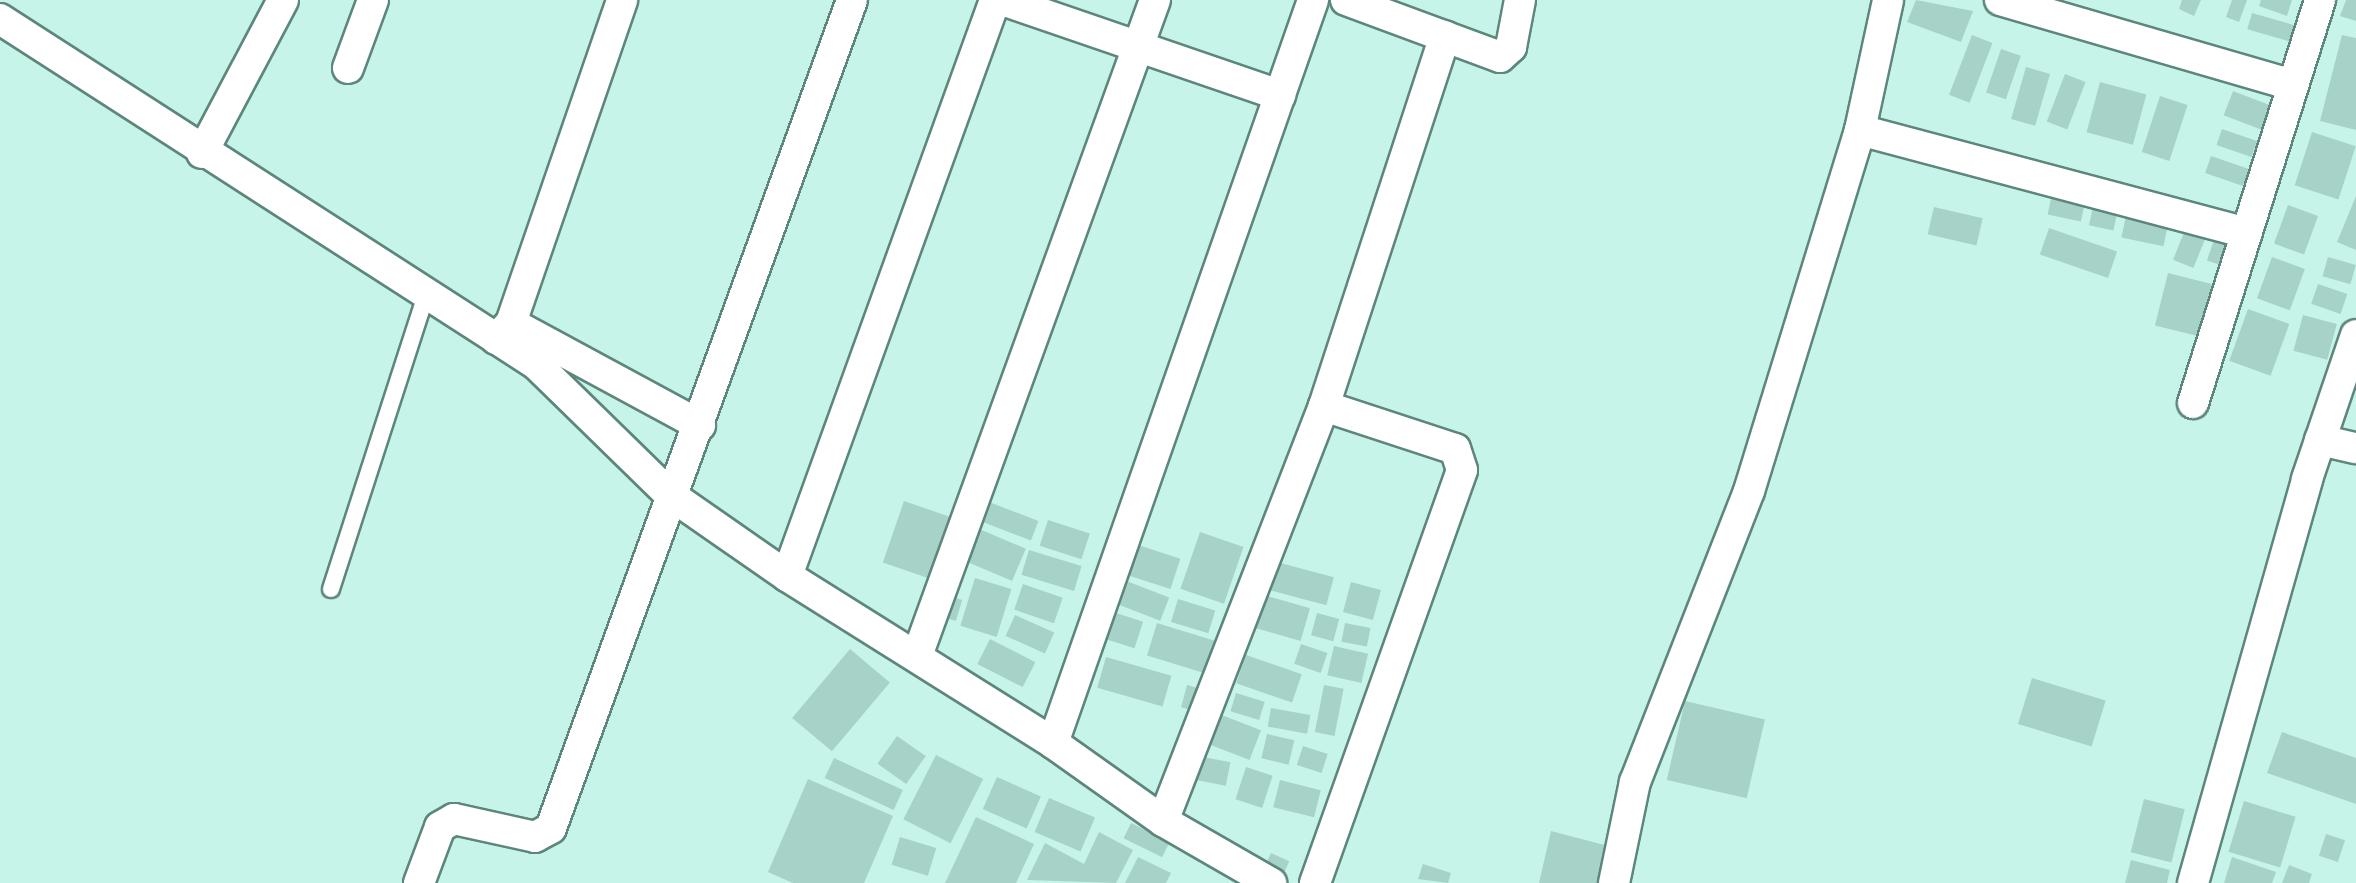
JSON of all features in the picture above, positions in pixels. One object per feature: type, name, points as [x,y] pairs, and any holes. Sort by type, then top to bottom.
[{"type":"street","points":[[202,153],[283,0]]},
{"type":"street","points":[[348,68],[373,0]]},
{"type":"street","points":[[504,331],[622,0]]},
{"type":"street","points":[[419,883],[440,827],[454,819],[535,837],[551,828],[669,494],[700,425],[852,0]]},
{"type":"street","points":[[787,576],[995,0]]},
{"type":"street","points":[[1002,0],[1280,95]]},
{"type":"street","points":[[917,656],[1155,0]]},
{"type":"street","points":[[1053,743],[1313,0]]},
{"type":"street","points":[[1346,0],[1500,57],[1511,47],[1520,0]]},
{"type":"street","points":[[1614,883],[1635,782],[1749,491],[1860,130],[1888,0]]},
{"type":"street","points":[[2000,0],[2292,85]]},
{"type":"street","points":[[2193,403],[2320,0]]},
{"type":"street","points":[[0,19],[202,153],[427,292],[700,425]]},
{"type":"street","points":[[1163,821],[1324,406],[1445,36]]},
{"type":"street","points":[[1860,130],[2247,233]]},
{"type":"street","points":[[504,331],[669,494],[787,576],[1053,743],[1163,821],[1271,883]]},
{"type":"street","points":[[2193,883],[2320,440],[2356,335]]},
{"type":"street","points":[[1315,883],[1462,470],[1455,449],[1324,406]]},
{"type":"street","points":[[2320,440],[2356,448]]},
{"type":"lane","points":[[331,589],[427,292]]},
{"type":"building","points":[[1916,0],[1973,11],[1961,42],[1907,22]]},
{"type":"building","points":[[2182,0],[2201,0],[2194,16],[2179,9]]},
{"type":"building","points":[[2232,0],[2247,0],[2239,22],[2226,17]]},
{"type":"building","points":[[2261,0],[2292,0],[2287,16],[2259,6]]},
{"type":"building","points":[[2346,0],[2356,0],[2356,21],[2340,16]]},
{"type":"building","points":[[2252,13],[2294,25],[2290,41],[2247,29]]},
{"type":"building","points":[[1972,35],[1993,43],[1970,103],[1949,95]]},
{"type":"building","points":[[2342,35],[2356,38],[2356,130],[2320,121]]},
{"type":"building","points":[[2001,49],[2021,56],[2006,99],[1986,92]]},
{"type":"building","points":[[2026,67],[2050,74],[2035,126],[2011,119]]},
{"type":"building","points":[[2065,74],[2086,82],[2067,129],[2047,122]]},
{"type":"building","points":[[2100,82],[2146,94],[2133,145],[2087,132]]},
{"type":"building","points":[[2233,91],[2274,107],[2265,131],[2224,115]]},
{"type":"building","points":[[2160,96],[2188,105],[2169,161],[2142,152]]},
{"type":"building","points":[[2222,129],[2257,141],[2251,157],[2216,145]]},
{"type":"building","points":[[2312,132],[2356,146],[2338,199],[2295,185]]},
{"type":"building","points":[[2211,156],[2249,169],[2243,186],[2205,173]]},
{"type":"building","points":[[2053,189],[2086,196],[2081,222],[2048,214]]},
{"type":"building","points":[[2356,196],[2356,250],[2337,242]]},
{"type":"building","points":[[2095,197],[2119,202],[2113,231],[2089,225]]},
{"type":"building","points":[[2288,205],[2318,216],[2304,254],[2274,244]]},
{"type":"building","points":[[1934,207],[1983,218],[1976,246],[1928,234]]},
{"type":"building","points":[[2127,211],[2169,220],[2163,246],[2121,237]]},
{"type":"building","points":[[2049,228],[2117,251],[2108,278],[2040,254]]},
{"type":"building","points":[[2185,230],[2205,238],[2193,268],[2173,260]]},
{"type":"building","points":[[2216,234],[2233,240],[2224,266],[2207,260]]},
{"type":"building","points":[[2272,257],[2305,269],[2290,310],[2257,298]]},
{"type":"building","points":[[2328,257],[2356,265],[2350,284],[2322,276]]},
{"type":"building","points":[[2168,273],[2212,284],[2199,336],[2155,325]]},
{"type":"building","points":[[2318,284],[2347,294],[2340,314],[2311,304]]},
{"type":"building","points":[[2248,309],[2289,324],[2271,376],[2229,361]]},
{"type":"building","points":[[2303,315],[2337,324],[2327,360],[2293,351]]},
{"type":"building","points":[[904,501],[954,518],[933,580],[883,562]]},
{"type":"building","points":[[989,502],[1038,521],[1031,541],[981,522]]},
{"type":"building","points":[[1048,520],[1090,534],[1082,559],[1040,546]]},
{"type":"building","points":[[977,528],[1026,549],[1012,581],[963,560]]},
{"type":"building","points":[[1200,532],[1243,547],[1224,604],[1180,589]]},
{"type":"building","points":[[1129,542],[1180,559],[1170,589],[1119,572]]},
{"type":"building","points":[[1029,550],[1082,566],[1074,591],[1021,575]]},
{"type":"building","points":[[1273,561],[1334,577],[1326,605],[1265,589]]},
{"type":"building","points":[[1116,577],[1169,597],[1160,621],[1107,600]]},
{"type":"building","points":[[975,578],[1011,589],[997,637],[960,626]]},
{"type":"building","points":[[1351,582],[1381,590],[1373,620],[1343,612]]},
{"type":"building","points":[[1023,584],[1063,598],[1054,623],[1014,610]]},
{"type":"building","points":[[1260,594],[1310,608],[1301,641],[1251,627]]},
{"type":"building","points":[[946,595],[962,600],[956,621],[940,616]]},
{"type":"building","points":[[1178,599],[1215,610],[1208,633],[1171,622]]},
{"type":"building","points":[[1107,610],[1143,622],[1134,648],[1098,637]]},
{"type":"building","points":[[1317,613],[1339,619],[1333,641],[1311,635]]},
{"type":"building","points":[[1015,615],[1054,632],[1045,654],[1006,636]]},
{"type":"building","points":[[1157,623],[1217,641],[1207,674],[1147,656]]},
{"type":"building","points":[[1345,623],[1371,628],[1367,647],[1341,642]]},
{"type":"building","points":[[990,639],[1035,662],[1023,687],[977,664]]},
{"type":"building","points":[[1301,644],[1327,653],[1321,673],[1294,664]]},
{"type":"building","points":[[1334,646],[1368,654],[1361,683],[1327,675]]},
{"type":"building","points":[[850,649],[890,682],[832,751],[792,718]]},
{"type":"building","points":[[1246,655],[1302,674],[1292,703],[1236,683]]},
{"type":"building","points":[[1106,657],[1171,676],[1163,707],[1097,688]]},
{"type":"building","points":[[2032,678],[2106,701],[2092,746],[2018,724]]},
{"type":"building","points":[[1187,685],[1202,689],[1197,711],[1181,707]]},
{"type":"building","points":[[1324,685],[1344,689],[1334,736],[1315,732]]},
{"type":"building","points":[[1236,693],[1265,702],[1259,720],[1230,711]]},
{"type":"building","points":[[1685,701],[1765,719],[1747,798],[1667,780]]},
{"type":"building","points":[[1271,708],[1310,715],[1307,734],[1268,727]]},
{"type":"building","points":[[1219,714],[1261,730],[1250,760],[1208,744]]},
{"type":"building","points":[[2282,732],[2356,758],[2356,804],[2267,773]]},
{"type":"building","points":[[1267,734],[1294,740],[1289,765],[1261,758]]},
{"type":"building","points":[[897,736],[926,756],[906,784],[877,764]]},
{"type":"building","points":[[1303,746],[1328,754],[1322,773],[1297,765]]},
{"type":"building","points":[[936,755],[983,779],[951,843],[903,819]]},
{"type":"building","points":[[1198,756],[1230,762],[1226,786],[1193,780]]},
{"type":"building","points":[[834,758],[903,790],[894,810],[825,778]]},
{"type":"building","points":[[1246,767],[1273,776],[1262,808],[1235,799]]},
{"type":"building","points":[[997,777],[1041,797],[1027,828],[983,809]]},
{"type":"building","points":[[808,779],[893,816],[864,883],[793,883],[768,872]]},
{"type":"building","points":[[1280,780],[1321,790],[1314,817],[1273,807]]},
{"type":"building","points":[[1049,798],[1095,818],[1081,852],[1035,832]]},
{"type":"building","points":[[2144,799],[2185,809],[2171,863],[2131,852]]},
{"type":"building","points":[[2244,801],[2296,817],[2280,867],[2229,852]]},
{"type":"building","points":[[976,817],[1034,844],[1016,883],[945,883]]},
{"type":"building","points":[[1131,823],[1170,842],[1162,857],[1124,838]]},
{"type":"building","points":[[1551,831],[1612,847],[1603,883],[1539,883]]},
{"type":"building","points":[[1099,832],[1133,850],[1116,883],[1027,880],[1045,843],[1084,864]]},
{"type":"building","points":[[2326,834],[2345,840],[2338,862],[2319,856]]},
{"type":"building","points":[[900,837],[936,848],[928,876],[892,865]]},
{"type":"building","points":[[1271,853],[1289,861],[1283,876],[1264,868]]},
{"type":"building","points":[[1138,857],[1171,873],[1166,883],[1125,883]]},
{"type":"building","points":[[2232,857],[2276,872],[2272,883],[2224,883]]},
{"type":"building","points":[[2131,860],[2170,870],[2167,883],[2125,883]]},
{"type":"building","points":[[1423,864],[1451,873],[1448,883],[1418,879]]},
{"type":"building","points":[[2289,865],[2312,874],[2309,883],[2282,883]]}]
